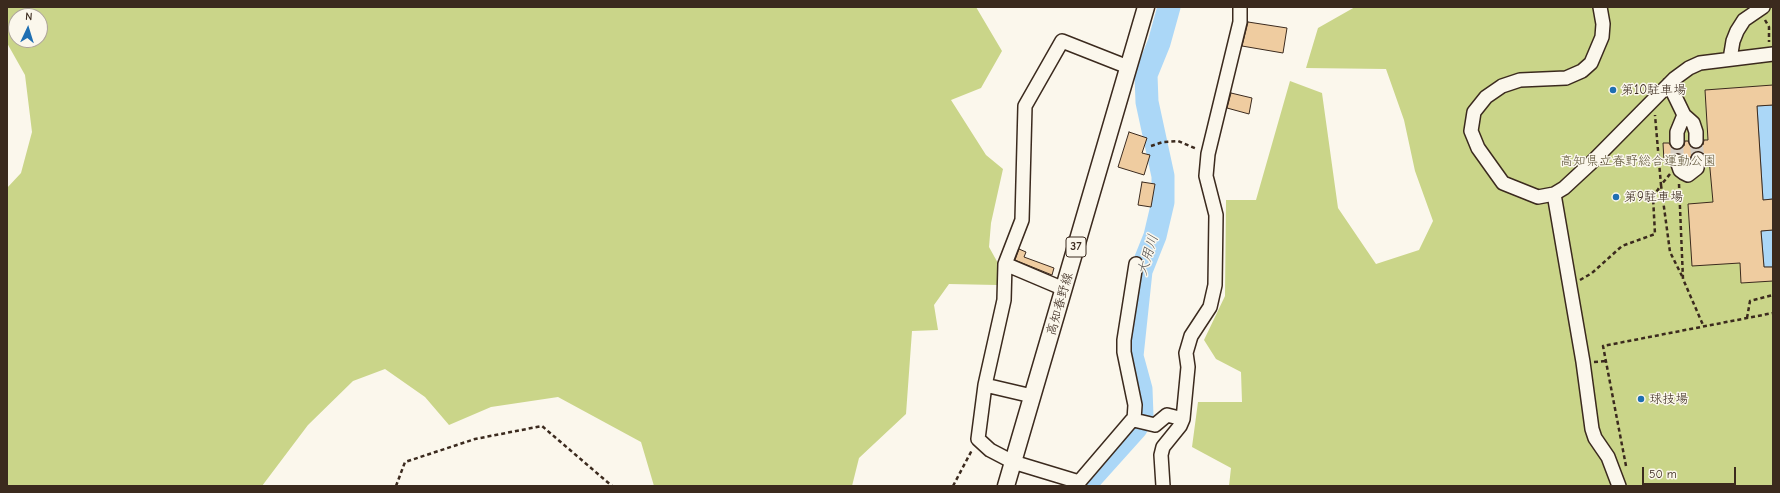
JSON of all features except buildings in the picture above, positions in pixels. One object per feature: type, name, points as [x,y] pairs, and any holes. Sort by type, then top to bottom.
[{"type":"main road","name":"高知春野線","points":[[1006,486],[1146,7]]},
{"type":"street","points":[[1162,486],[1160,455],[1163,447],[1180,426],[1182,419],[1188,367],[1186,353],[1192,336],[1210,307],[1215,286],[1216,215],[1206,176],[1208,154],[1240,22],[1240,7]]},
{"type":"street","points":[[1600,7],[1603,24],[1602,37],[1591,63],[1582,70],[1566,78],[1520,80],[1502,86],[1486,97],[1474,112],[1471,131],[1478,148],[1503,183],[1538,197],[1554,194],[1564,188],[1591,163],[1669,84],[1689,68],[1700,63],[1773,54]]},
{"type":"street","points":[[1730,59],[1732,42],[1737,31],[1744,20],[1761,8]]},
{"type":"street","points":[[1128,67],[1062,41],[1026,106],[1022,220],[1005,264],[1004,300],[985,385],[978,439],[990,450],[1013,462],[1079,482],[1132,420],[1150,425],[1158,424],[1167,415],[1182,419]]},
{"type":"street","points":[[1669,84],[1684,115],[1693,123],[1696,132],[1696,141]]},
{"type":"street","points":[[1677,142],[1678,128],[1684,115]]},
{"type":"street","points":[[1678,162],[1680,170],[1688,175],[1697,168],[1698,159]]},
{"type":"street","points":[[1554,194],[1583,362],[1592,429],[1595,438],[1608,457],[1619,486]]},
{"type":"street","points":[[1005,264],[1064,289]]},
{"type":"street","points":[[1136,264],[1124,340],[1124,352],[1139,422]]},
{"type":"street","points":[[985,385],[1032,396]]},
{"type":"path","points":[[1761,8],[1769,27],[1769,38]]},
{"type":"path","points":[[1769,27],[1773,26]]},
{"type":"path","points":[[1655,109],[1661,185],[1670,252],[1703,325]]},
{"type":"path","points":[[1151,146],[1163,142],[1178,141],[1208,154]]},
{"type":"path","points":[[1678,162],[1683,279]]},
{"type":"path","points":[[1575,283],[1592,273],[1622,246],[1655,234],[1653,197],[1661,185]]},
{"type":"path","points":[[1748,318],[1750,301],[1773,295]]},
{"type":"path","points":[[1627,470],[1603,346],[1703,325],[1773,313]]},
{"type":"path","points":[[1590,362],[1606,361]]},
{"type":"path","points":[[396,486],[405,462],[475,439],[542,426],[612,486]]},
{"type":"path","points":[[953,486],[978,439]]},
{"type":"green space","points":[[7,7],[976,7],[1002,51],[981,88],[951,100],[986,155],[1003,169],[991,223],[989,247],[999,265],[997,285],[949,284],[934,305],[938,330],[912,331],[906,414],[859,458],[852,486],[654,486],[641,442],[558,397],[491,407],[449,425],[425,397],[385,369],[353,381],[308,425],[262,486],[7,486],[7,188],[21,173],[32,132],[25,75],[10,48],[48,48],[48,8],[8,8],[8,45]]},
{"type":"green space","name":"高知県立春野総合運動公園","points":[[1355,7],[1773,7],[1773,486],[1229,486],[1231,468],[1192,447],[1198,402],[1242,402],[1241,372],[1216,359],[1204,340],[1225,296],[1226,200],[1256,200],[1290,81],[1322,93],[1338,208],[1376,264],[1419,250],[1433,221],[1415,171],[1404,120],[1386,69],[1306,68],[1318,28]]},
{"type":"water","points":[[1773,105],[1773,199],[1763,200],[1757,106]]},
{"type":"water","points":[[1773,230],[1773,267],[1764,267],[1761,231]]},
{"type":"waterway","name":"大用川","points":[[1084,486],[1136,428],[1142,416],[1141,389],[1132,356],[1141,271],[1155,236],[1163,202],[1163,176],[1147,102],[1146,75],[1159,43],[1169,7]]},
{"type":"tunnel","points":[[1696,141],[1698,159]]},
{"type":"tunnel","points":[[1677,142],[1677,161]]},
{"type":"place","name":"第10駐車場","points":[[1613,90]]},
{"type":"place","name":"第9駐車場","points":[[1616,197]]},
{"type":"place","name":"球技場","points":[[1641,399]]}]
